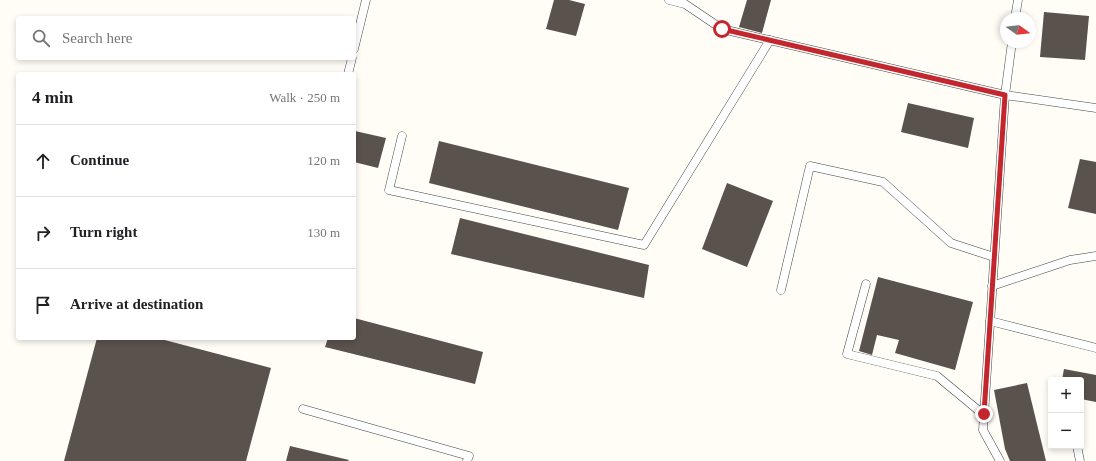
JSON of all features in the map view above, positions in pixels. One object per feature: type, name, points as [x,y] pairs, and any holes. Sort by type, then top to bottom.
[{"type":"lane","points":[[356,41],[366,0]]},
{"type":"lane","points":[[669,0],[686,4],[722,29],[1005,95],[1096,108]]},
{"type":"lane","points":[[1016,12],[1018,0]]},
{"type":"lane","points":[[402,136],[389,190],[644,245],[770,40]]},
{"type":"lane","points":[[1000,461],[983,430],[1005,95],[1011,48]]},
{"type":"lane","points":[[348,72],[352,60]]},
{"type":"lane","points":[[781,290],[810,166],[883,182],[951,243],[994,257]]},
{"type":"lane","points":[[992,286],[1070,260],[1096,256]]},
{"type":"lane","points":[[866,284],[847,354],[937,376],[984,414]]},
{"type":"lane","points":[[990,321],[1096,348]]},
{"type":"lane","points":[[304,409],[469,456],[468,461]]},
{"type":"lane","points":[[1078,449],[1080,461]]},
{"type":"building","points":[[554,0],[569,0],[585,4],[576,36],[546,29]]},
{"type":"building","points":[[747,0],[771,0],[762,33],[739,27]]},
{"type":"building","points":[[1044,12],[1089,16],[1085,60],[1040,57]]},
{"type":"building","points":[[908,103],[974,118],[968,148],[901,132]]},
{"type":"building","points":[[356,131],[386,138],[378,168],[356,162]]},
{"type":"building","points":[[439,141],[629,188],[618,230],[429,183]]},
{"type":"building","points":[[1080,159],[1096,162],[1096,214],[1068,208]]},
{"type":"building","points":[[727,183],[773,201],[747,267],[702,249]]},
{"type":"building","points":[[460,218],[649,265],[644,298],[451,254]]},
{"type":"building","points":[[878,277],[973,302],[955,370],[895,353],[899,340],[877,335],[872,355],[859,351]]},
{"type":"building","points":[[356,319],[483,352],[475,384],[325,347],[327,340],[356,340]]},
{"type":"building","points":[[96,340],[165,340],[271,368],[246,461],[64,461]]},
{"type":"building","points":[[1064,369],[1096,375],[1096,402],[1084,400],[1084,377],[1063,377]]},
{"type":"building","points":[[1027,383],[1046,461],[1010,461],[1005,449],[994,390]]},
{"type":"building","points":[[290,446],[349,460],[286,461]]},
{"type":"route","points":[[722,29],[1005,95],[984,414]]}]
